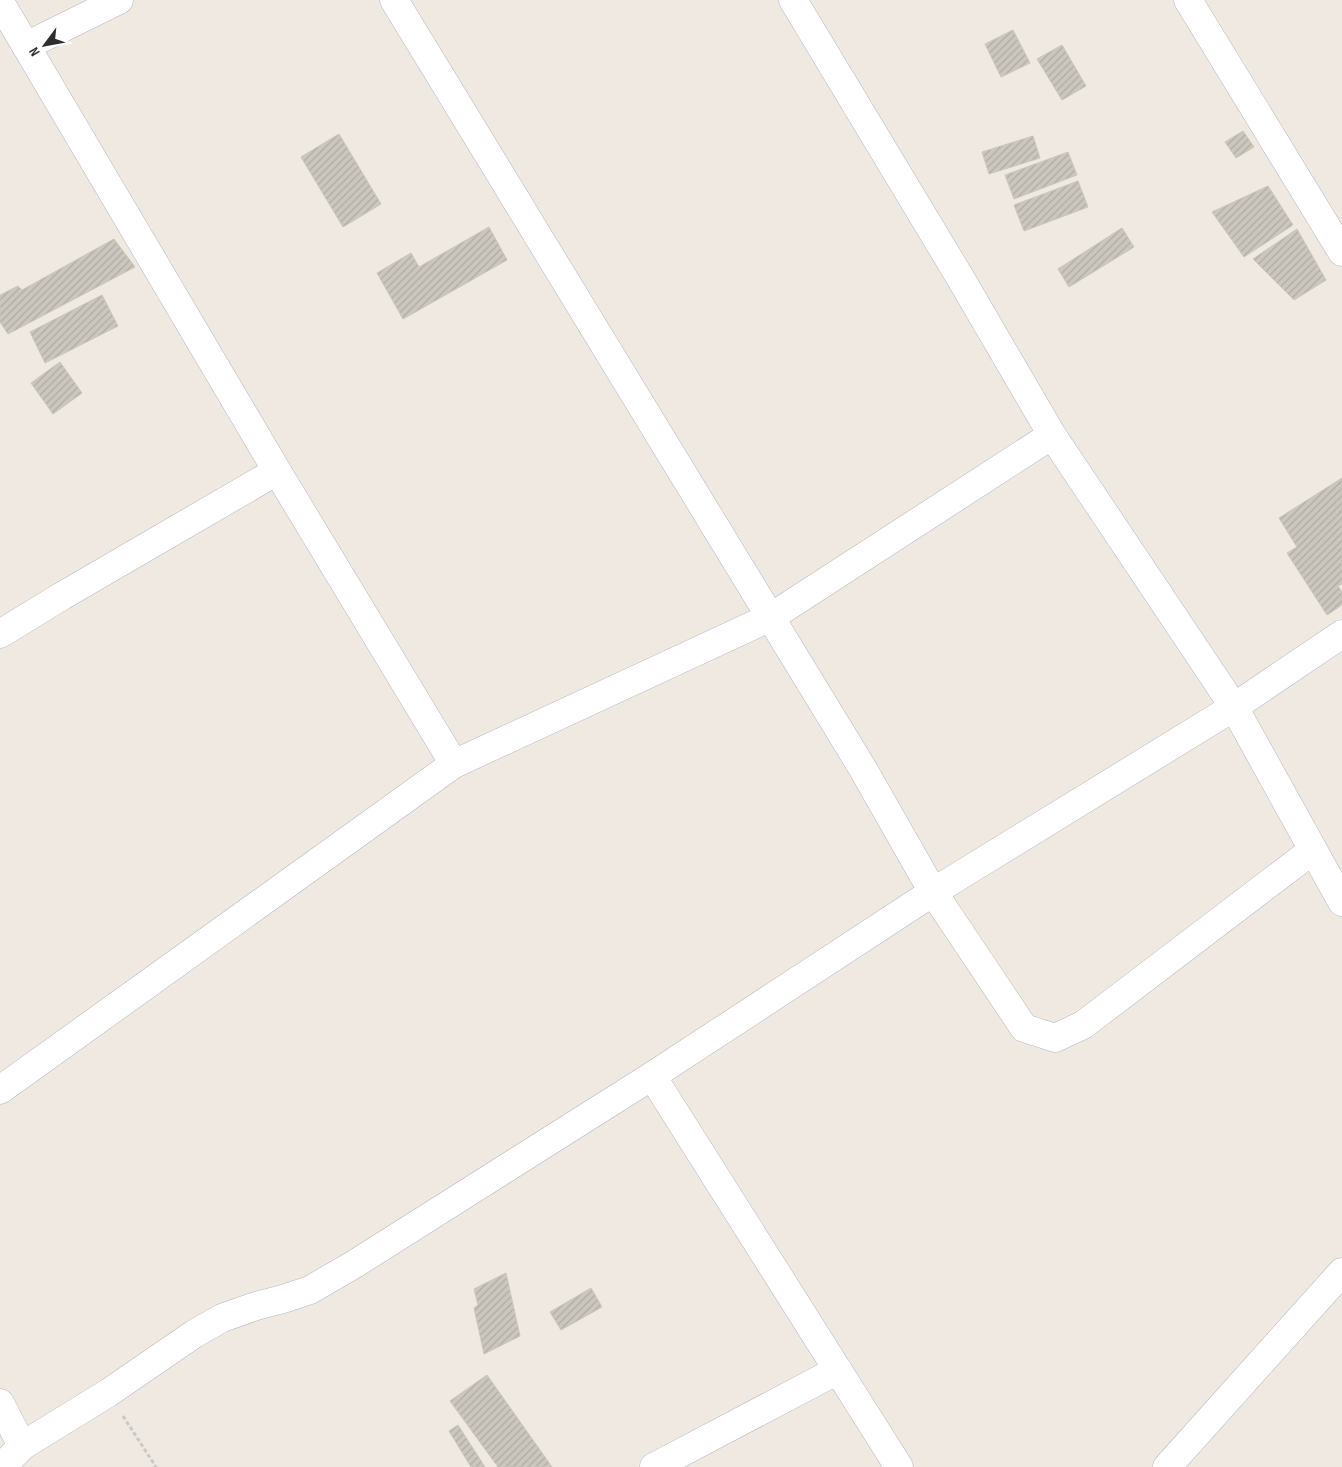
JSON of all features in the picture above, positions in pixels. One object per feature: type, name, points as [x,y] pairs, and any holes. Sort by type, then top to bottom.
[{"type":"street","points":[[26,46],[119,0]]},
{"type":"street","points":[[394,0],[863,769],[933,892],[1024,1028],[1055,1038],[1083,1025],[1313,850]]},
{"type":"street","points":[[1188,0],[1342,252]]},
{"type":"street","points":[[0,2],[277,471],[454,764]]},
{"type":"street","points":[[801,3],[1052,435],[1234,707],[1342,902]]},
{"type":"street","points":[[0,1090],[454,764],[771,617],[1052,435]]},
{"type":"street","points":[[0,634],[277,471]]},
{"type":"street","points":[[2,1467],[22,1446],[108,1393],[194,1334],[222,1318],[310,1290],[353,1265],[652,1076],[933,892],[1234,707],[1342,634]]},
{"type":"street","points":[[652,1076],[899,1467]]},
{"type":"street","points":[[1167,1467],[1342,1272]]},
{"type":"street","points":[[654,1467],[838,1370]]},
{"type":"street","points":[[0,1403],[22,1446]]},
{"type":"path","points":[[108,1393],[156,1467]]},
{"type":"building","points":[[1013,30],[1030,63],[1001,77],[985,44]]},
{"type":"building","points":[[1062,45],[1086,86],[1062,100],[1037,59]]},
{"type":"building","points":[[1243,131],[1254,147],[1236,158],[1225,142]]},
{"type":"building","points":[[339,134],[381,204],[343,227],[301,157]]},
{"type":"building","points":[[1033,136],[1040,158],[989,174],[982,152]]},
{"type":"building","points":[[1068,152],[1077,175],[1014,199],[1005,175]]},
{"type":"building","points":[[1078,181],[1088,207],[1024,231],[1014,205]]},
{"type":"building","points":[[1268,186],[1293,225],[1244,257],[1212,212]]},
{"type":"building","points":[[489,227],[507,260],[403,319],[377,273],[411,253],[419,267]]},
{"type":"building","points":[[1122,228],[1134,247],[1069,287],[1058,269]]},
{"type":"building","points":[[1297,229],[1326,280],[1294,300],[1253,259]]},
{"type":"building","points":[[114,239],[135,267],[8,334],[0,322],[0,295],[18,286],[22,290]]},
{"type":"building","points":[[102,295],[118,326],[45,363],[30,332]]},
{"type":"building","points":[[60,362],[82,393],[53,414],[31,383]]},
{"type":"building","points":[[1342,478],[1342,584],[1338,586],[1342,592],[1342,605],[1327,615],[1287,553],[1297,547],[1279,518]]},
{"type":"building","points":[[506,1273],[520,1336],[484,1354],[474,1308],[478,1305],[474,1289]]},
{"type":"building","points":[[591,1288],[602,1307],[561,1330],[550,1312]]},
{"type":"building","points":[[487,1375],[552,1467],[498,1467],[450,1401]]},
{"type":"building","points":[[458,1425],[485,1467],[471,1467],[449,1431]]}]
